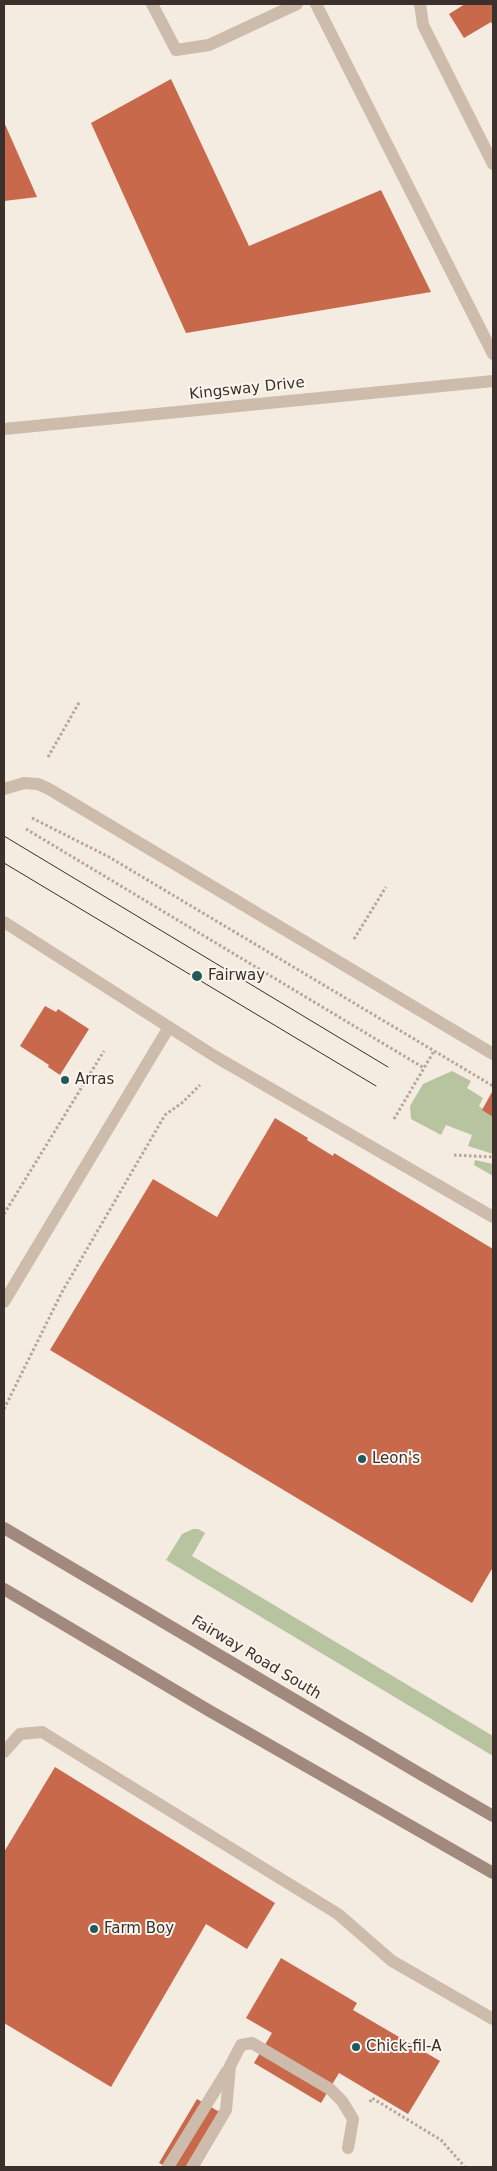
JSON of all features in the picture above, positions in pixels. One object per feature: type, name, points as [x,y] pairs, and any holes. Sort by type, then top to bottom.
[{"type":"main road","name":"Fairway Road South","points":[[4,1528],[493,1816]]},
{"type":"main road","points":[[4,1589],[217,1715],[493,1873]]},
{"type":"street","points":[[152,4],[176,50],[209,45],[298,4]]},
{"type":"street","points":[[316,4],[493,354]]},
{"type":"street","points":[[420,4],[422,24],[493,164]]},
{"type":"street","name":"Kingsway Drive","points":[[4,430],[493,381]]},
{"type":"street","points":[[4,789],[24,783],[38,784],[49,789],[493,1054]]},
{"type":"street","points":[[4,922],[238,1070],[493,1216]]},
{"type":"street","points":[[4,1302],[169,1027]]},
{"type":"street","points":[[4,1751],[20,1734],[42,1732],[338,1914],[392,1962],[493,2019]]},
{"type":"street","points":[[168,2167],[242,2045],[252,2043],[330,2089],[342,2101],[353,2119],[349,2142]]},
{"type":"street","points":[[192,2167],[226,2110],[230,2066]]},
{"type":"path","points":[[48,757],[80,701]]},
{"type":"path","points":[[32,818],[109,857],[493,1086]]},
{"type":"path","points":[[26,829],[424,1068]]},
{"type":"path","points":[[354,939],[386,887]]},
{"type":"path","points":[[4,1214],[104,1051]]},
{"type":"path","points":[[394,1119],[434,1052]]},
{"type":"path","points":[[4,1409],[62,1292],[165,1115],[184,1102],[200,1085]]},
{"type":"path","points":[[454,1155],[493,1157]]},
{"type":"path","points":[[349,2142],[372,2098],[441,2140],[465,2167]]},
{"type":"green space","points":[[452,1071],[471,1081],[467,1088],[483,1098],[479,1106],[493,1117],[493,1154],[468,1146],[472,1135],[446,1125],[441,1135],[411,1119],[410,1106],[423,1084]]},
{"type":"green space","points":[[475,1160],[493,1164],[493,1176],[474,1165]]},
{"type":"green space","points":[[198,1529],[205,1533],[192,1556],[493,1736],[493,1756],[166,1560],[182,1534]]},
{"type":"building","points":[[465,4],[493,4],[493,26],[491,22],[464,38],[449,14]]},
{"type":"building","points":[[171,79],[249,246],[381,190],[431,292],[186,333],[91,123]]},
{"type":"building","points":[[4,122],[37,197],[4,201]]},
{"type":"building","points":[[45,1006],[56,1012],[58,1009],[89,1029],[60,1075],[48,1067],[49,1065],[20,1046]]},
{"type":"building","points":[[493,1093],[493,1117],[482,1110]]},
{"type":"building","name":"Leon's","points":[[275,1118],[333,1156],[334,1153],[493,1249],[493,1567],[472,1603],[50,1350],[153,1179],[217,1217]]},
{"type":"building","points":[[55,1767],[275,1903],[247,1949],[206,1924],[111,2087],[4,2023],[4,1852]]},
{"type":"building","name":"Chick-fil-A","points":[[281,1958],[357,2003],[353,2010],[440,2061],[408,2114],[339,2073],[321,2103],[254,2063],[272,2033],[246,2018]]},
{"type":"building","points":[[197,2099],[228,2117],[199,2167],[167,2167],[159,2163]]},
{"type":"tram line","points":[[4,836],[388,1067]]},
{"type":"tram line","points":[[4,863],[376,1086]]},
{"type":"place","name":"Fairway","points":[[197,976]]},
{"type":"place","name":"Arras","points":[[65,1080]]},
{"type":"place","name":"Leon's","points":[[362,1459]]},
{"type":"place","name":"Farm Boy","points":[[94,1929]]},
{"type":"place","name":"Chick-fil-A","points":[[356,2047]]}]
